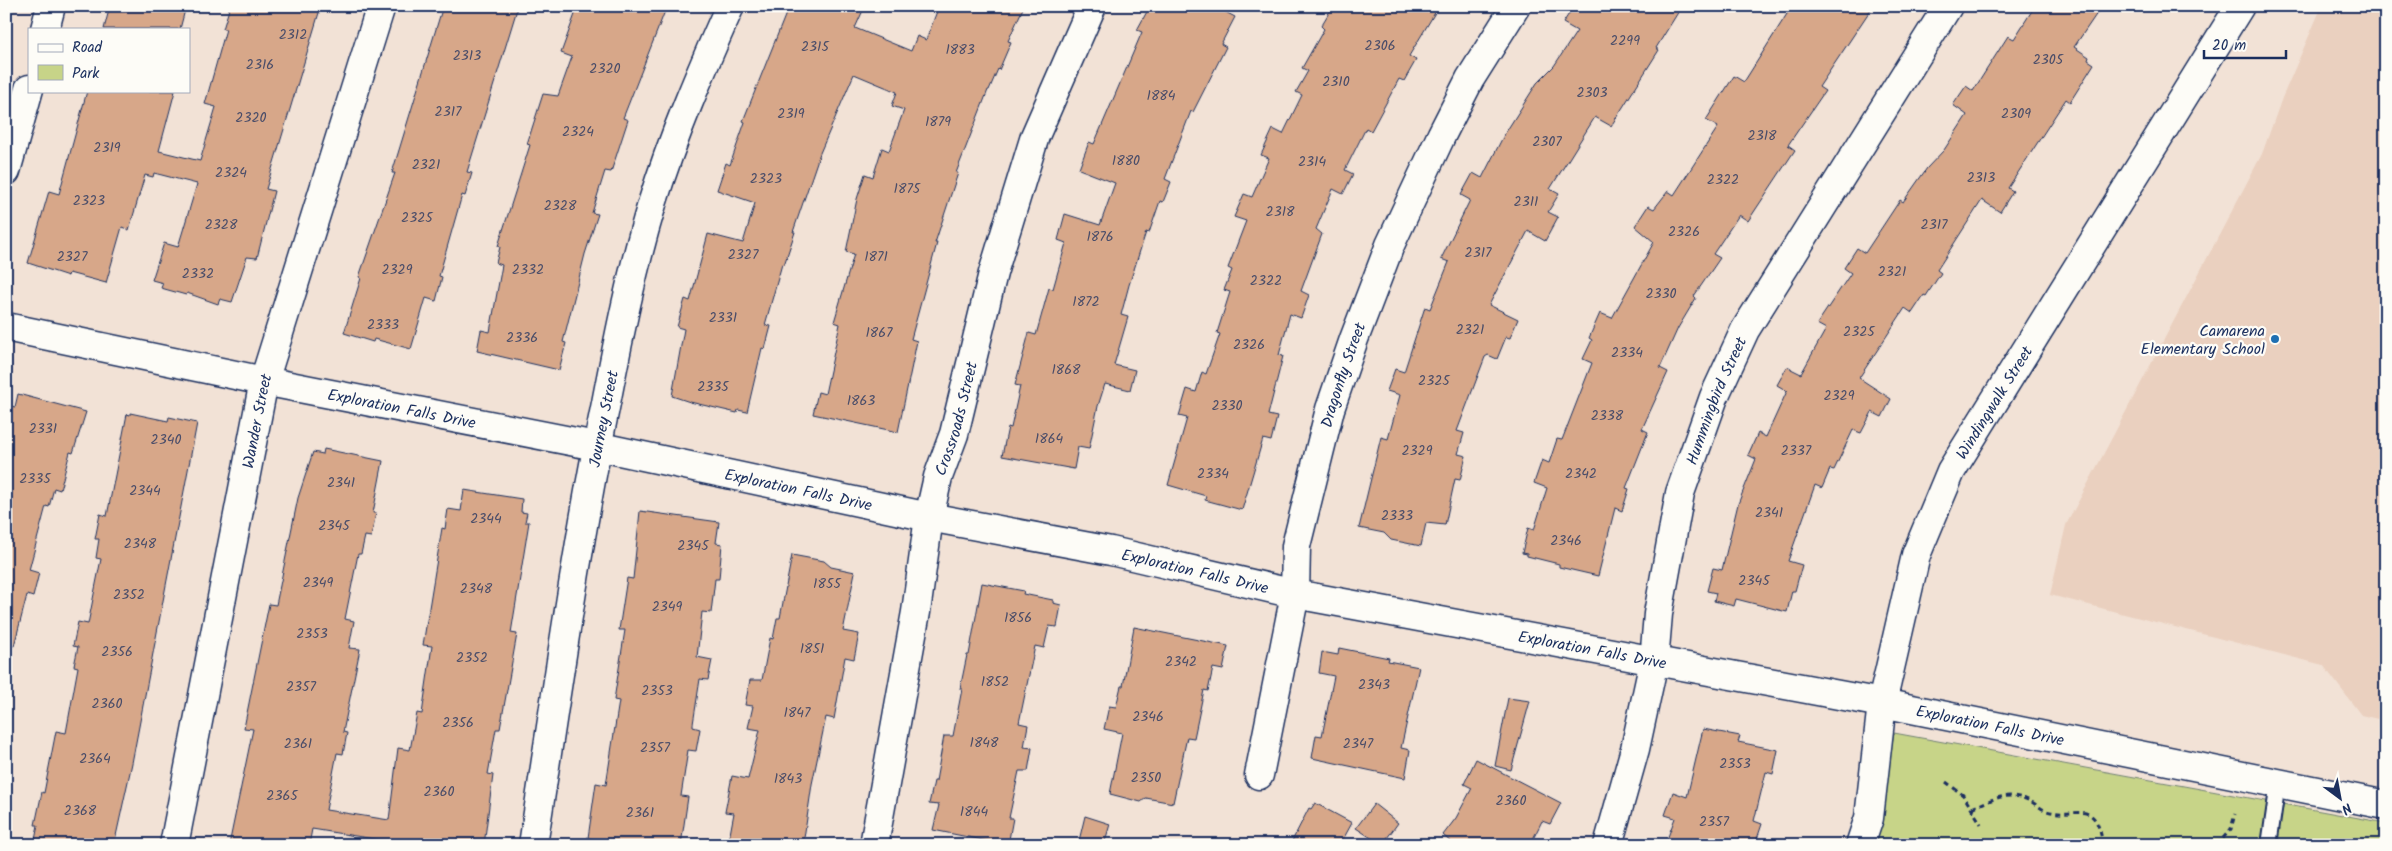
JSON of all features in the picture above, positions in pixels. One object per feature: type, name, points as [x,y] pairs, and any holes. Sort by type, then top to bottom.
[{"type":"street","points":[[45,28],[51,6]]},
{"type":"street","name":"Wander Street","points":[[174,845],[264,381],[381,6]]},
{"type":"street","name":"Journey Street","points":[[533,845],[596,446],[633,274],[652,205],[695,84],[730,6]]},
{"type":"street","name":"Crossroads Street","points":[[874,845],[916,612],[929,517],[938,477],[954,434],[992,273],[1035,136],[1092,6]]},
{"type":"street","name":"Dragonfly Street","points":[[1259,775],[1295,594],[1296,546],[1330,410],[1380,269],[1407,207],[1466,87],[1516,6]]},
{"type":"street","name":"Hummingbird Street","points":[[1608,845],[1635,749],[1654,661],[1658,614],[1680,493],[1714,397],[1745,330],[1948,6]]},
{"type":"street","name":"Windingwalk Street","points":[[1860,845],[1869,818],[1882,703],[1916,555],[1951,471],[2240,6]]},
{"type":"street","points":[[6,171],[28,92]]},
{"type":"street","name":"Exploration Falls Drive","points":[[6,327],[264,381],[596,446],[929,517],[1111,552],[1295,594],[1882,703],[2386,805]]},
{"type":"lane","points":[[2269,845],[2278,783]]},
{"type":"path","points":[[1946,782],[1963,795],[1981,824]]},
{"type":"path","points":[[1972,808],[1994,799],[2015,794],[2047,811],[2067,813],[2082,811],[2094,819],[2101,831],[2103,845]]},
{"type":"path","points":[[2217,845],[2231,829],[2235,814]]},
{"type":"shaded area","name":"Camarena Elementary School","points":[[2322,6],[2386,6],[2386,721],[2361,715],[2323,665],[2050,595],[2066,525],[2262,154],[2282,98]]},
{"type":"green space","points":[[1894,733],[2386,823],[2386,845],[1863,845],[1886,775]]},
{"type":"building","points":[[110,6],[186,6],[180,28],[104,28]]},
{"type":"building","points":[[230,6],[321,6],[266,189],[274,191],[257,258],[247,257],[232,302],[220,299],[218,304],[187,293],[186,295],[161,288],[163,283],[152,280],[164,243],[178,247],[197,184],[154,173],[153,177],[145,175],[129,230],[122,227],[106,283],[69,273],[68,276],[28,263],[49,191],[59,194],[87,92],[175,92],[159,151],[200,161],[216,107],[205,104],[226,29],[223,29]]},
{"type":"building","points":[[443,6],[518,6],[467,172],[472,173],[465,196],[462,195],[439,276],[442,277],[436,301],[426,298],[411,349],[374,339],[373,342],[344,333],[361,278],[359,277],[395,173],[392,173]]},
{"type":"building","points":[[578,6],[664,6],[662,10],[665,11],[623,118],[628,120],[611,172],[605,171],[592,213],[598,214],[585,254],[563,342],[566,343],[559,370],[477,351],[481,330],[490,332],[502,265],[496,263],[500,247],[498,246],[530,145],[527,144],[543,94],[558,96],[572,57],[561,53]]},
{"type":"building","points":[[789,6],[865,6],[855,28],[911,51],[917,36],[926,40],[939,6],[1024,6],[1008,41],[1011,42],[999,70],[988,90],[956,173],[958,173],[935,243],[937,243],[911,339],[917,341],[898,432],[813,414],[818,392],[825,394],[840,324],[834,322],[854,254],[846,252],[857,199],[865,174],[873,177],[882,148],[889,151],[904,110],[892,106],[897,92],[854,74],[820,153],[793,232],[795,232],[784,265],[782,264],[765,325],[771,326],[765,349],[762,348],[747,412],[738,410],[737,413],[672,396],[684,329],[677,327],[685,299],[690,301],[708,234],[743,243],[755,203],[717,190],[726,163],[730,165],[745,122],[743,121]]},
{"type":"building","points":[[1150,6],[1214,6],[1235,17],[1221,44],[1226,47],[1193,112],[1191,111],[1165,179],[1171,182],[1163,202],[1160,201],[1149,233],[1146,232],[1129,285],[1121,315],[1128,317],[1114,365],[1135,370],[1130,390],[1105,384],[1098,406],[1089,449],[1078,447],[1074,469],[1002,456],[1008,427],[1011,428],[1020,386],[1015,385],[1029,333],[1036,335],[1049,288],[1053,289],[1066,243],[1058,240],[1065,214],[1100,225],[1115,183],[1079,169],[1089,142],[1094,144],[1142,32],[1137,30]]},
{"type":"building","points":[[1333,6],[1439,6],[1409,56],[1416,60],[1404,81],[1399,79],[1371,131],[1366,128],[1345,170],[1353,174],[1343,194],[1333,189],[1316,229],[1322,234],[1301,291],[1309,295],[1301,318],[1290,314],[1279,355],[1283,356],[1268,415],[1277,417],[1271,441],[1263,439],[1242,510],[1205,500],[1206,496],[1168,485],[1187,418],[1179,416],[1187,389],[1196,392],[1202,372],[1206,374],[1220,334],[1217,333],[1230,292],[1224,290],[1232,270],[1228,268],[1246,221],[1234,217],[1244,194],[1252,197],[1269,158],[1261,155],[1273,129],[1283,134],[1302,95],[1296,92],[1308,71],[1302,68],[1324,29],[1321,26]]},
{"type":"building","points":[[1574,6],[1682,6],[1656,48],[1659,50],[1611,126],[1595,117],[1550,189],[1559,194],[1548,212],[1558,217],[1545,241],[1528,231],[1489,305],[1518,319],[1510,338],[1506,337],[1497,359],[1488,355],[1485,357],[1457,431],[1464,433],[1458,454],[1466,456],[1460,480],[1455,479],[1445,525],[1426,523],[1421,546],[1391,540],[1384,533],[1359,528],[1381,437],[1388,439],[1400,395],[1387,391],[1395,369],[1404,372],[1425,307],[1430,309],[1449,262],[1441,259],[1470,200],[1461,195],[1473,173],[1482,178],[1504,135],[1537,83],[1554,66],[1577,31],[1563,23]]},
{"type":"building","points":[[1792,6],[1873,6],[1819,87],[1825,91],[1788,145],[1795,150],[1748,221],[1739,215],[1713,254],[1720,258],[1694,296],[1696,298],[1678,328],[1660,368],[1668,372],[1642,429],[1648,432],[1626,488],[1629,489],[1622,511],[1615,508],[1598,576],[1559,567],[1559,564],[1527,556],[1527,554],[1522,553],[1528,528],[1534,530],[1547,488],[1534,483],[1542,460],[1549,463],[1557,439],[1562,440],[1592,363],[1583,359],[1592,340],[1589,338],[1600,313],[1612,318],[1654,242],[1635,226],[1648,206],[1654,209],[1668,191],[1674,195],[1718,127],[1706,120],[1734,76],[1744,82]]},
{"type":"building","points":[[2035,6],[2102,6],[2074,47],[2089,57],[2088,60],[2094,64],[2070,102],[2066,99],[2008,188],[2013,191],[2000,212],[1982,200],[1937,270],[1941,273],[1926,296],[1924,295],[1912,313],[1905,308],[1859,378],[1891,399],[1882,417],[1872,412],[1861,433],[1853,430],[1834,470],[1830,469],[1822,488],[1815,485],[1788,561],[1802,565],[1795,591],[1792,591],[1787,612],[1736,599],[1734,606],[1714,601],[1716,593],[1707,591],[1713,568],[1722,570],[1738,504],[1756,459],[1748,455],[1758,433],[1766,437],[1787,391],[1777,385],[1787,367],[1801,374],[1826,329],[1817,324],[1851,273],[1844,268],[1857,248],[1865,253],[1900,200],[1903,202],[1927,168],[1944,150],[1967,115],[1953,105],[1966,86],[1973,91],[2008,36],[2014,39]]},
{"type":"building","points":[[18,394],[86,412],[73,453],[70,452],[60,490],[54,488],[49,507],[46,506],[29,570],[39,573],[33,597],[27,595],[14,646],[6,645],[6,421],[11,406],[15,407]]},
{"type":"building","points":[[130,413],[168,421],[169,417],[197,423],[132,763],[114,845],[34,845],[38,825],[35,825],[42,792],[44,793],[56,731],[66,733],[78,667],[74,666],[78,647],[73,646],[78,622],[88,624],[101,559],[96,558],[99,539],[95,539],[100,514],[107,516],[127,414],[130,415]]},
{"type":"building","points":[[324,449],[383,461],[373,513],[376,513],[371,537],[365,536],[361,554],[358,554],[345,619],[354,621],[349,648],[360,649],[343,732],[347,733],[343,754],[337,753],[326,810],[389,820],[398,748],[410,750],[417,713],[422,714],[432,646],[423,645],[442,528],[445,529],[448,509],[461,511],[464,490],[522,499],[521,512],[527,513],[525,522],[529,522],[511,633],[517,634],[500,729],[496,729],[488,774],[493,775],[484,845],[392,845],[393,842],[312,829],[309,845],[229,845],[253,729],[244,728],[269,604],[276,605],[298,498],[313,452],[323,454]]},
{"type":"building","points":[[640,511],[719,522],[716,543],[722,544],[719,579],[715,579],[711,613],[702,612],[697,657],[712,660],[708,680],[700,679],[693,724],[693,727],[700,729],[696,751],[688,750],[681,796],[688,797],[681,845],[631,845],[588,838],[596,783],[606,785],[619,701],[614,700],[625,630],[619,630],[627,578],[633,579]]},
{"type":"building","points":[[792,555],[824,561],[831,567],[855,572],[843,631],[859,634],[854,659],[845,657],[834,719],[826,717],[812,784],[803,845],[728,845],[734,813],[725,812],[732,776],[748,779],[760,730],[748,728],[753,706],[745,705],[750,680],[762,680],[770,638],[773,639],[777,618],[780,618]]},
{"type":"building","points":[[982,583],[1024,591],[1023,594],[1053,600],[1053,603],[1061,605],[1057,627],[1049,626],[1044,648],[1035,646],[1019,723],[1028,725],[1024,747],[1032,748],[1028,771],[1019,771],[1009,818],[1013,818],[1008,845],[933,830],[939,805],[929,804],[934,781],[936,781],[944,736],[953,736],[962,689],[960,689],[967,655],[969,655]]},
{"type":"building","points":[[1134,627],[1228,646],[1223,670],[1213,668],[1208,691],[1204,690],[1194,738],[1187,737],[1173,803],[1146,798],[1141,802],[1110,794],[1122,733],[1104,729],[1109,706],[1116,707],[1121,686],[1123,686]]},
{"type":"building","points":[[1339,648],[1389,658],[1388,661],[1419,667],[1401,748],[1410,750],[1405,778],[1312,758],[1316,735],[1322,736],[1334,676],[1319,673],[1322,652],[1338,655]]},
{"type":"building","points":[[1508,698],[1530,701],[1511,770],[1495,766]]},
{"type":"building","points":[[1703,729],[1740,736],[1738,742],[1778,750],[1773,774],[1766,772],[1754,821],[1762,824],[1755,845],[1665,845],[1675,818],[1665,815],[1673,792],[1687,797]]},
{"type":"building","points":[[1476,759],[1561,803],[1550,824],[1542,821],[1530,845],[1454,845],[1443,835],[1456,818],[1472,788],[1464,784]]},
{"type":"building","points":[[1315,803],[1352,823],[1340,845],[1290,845],[1309,808],[1311,809]]},
{"type":"building","points":[[1374,804],[1398,823],[1382,845],[1356,828]]},
{"type":"building","points":[[1085,816],[1110,824],[1104,845],[1078,845]]},
{"type":"place","name":"Camarena Elementary School","points":[[2275,339]]}]
